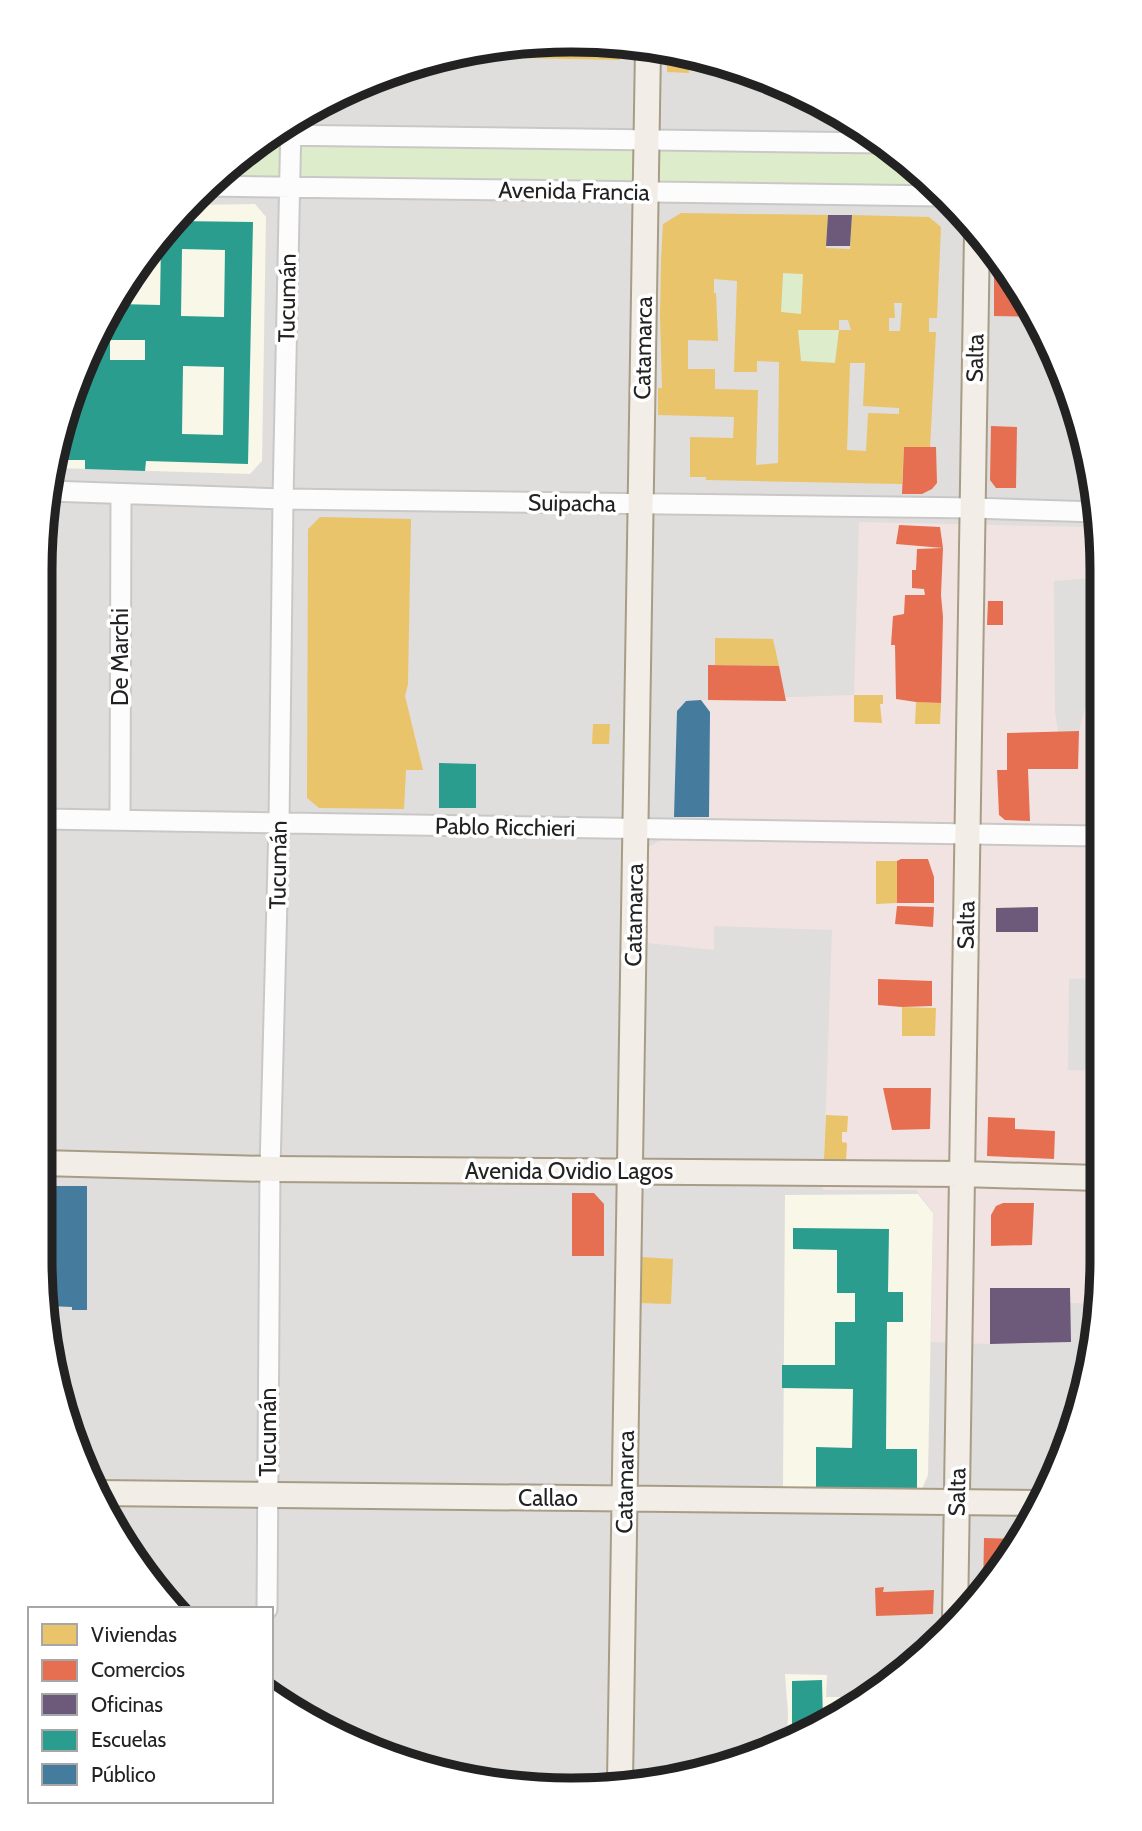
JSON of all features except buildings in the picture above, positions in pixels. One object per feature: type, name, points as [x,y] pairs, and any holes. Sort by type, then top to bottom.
[{"type":"main road","name":"Catamarca","points":[[620,1776],[648,58]]},
{"type":"main road","name":"Salta","points":[[955,1608],[977,248]]},
{"type":"main road","name":"Avenida Ovidio Lagos","points":[[52,1163],[270,1169],[962,1174],[1090,1178]]},
{"type":"main road","name":"Callao","points":[[108,1493],[1029,1503]]},
{"type":"street","points":[[297,131],[863,143]]},
{"type":"street","name":"Tucumán","points":[[267,1607],[270,1169],[279,823],[289,188],[286,138]]},
{"type":"street","name":"Avenida Francia","points":[[223,186],[929,196]]},
{"type":"street","name":"Suipacha","points":[[59,491],[283,499],[1086,512]]},
{"type":"street","name":"De Marchi","points":[[120,820],[121,494]]},
{"type":"street","name":"Pablo Ricchieri","points":[[52,819],[1090,836]]},
{"type":"shaded area","points":[[571,52],[672,62],[738,80],[769,92],[830,122],[859,140],[913,181],[938,204],[961,229],[1002,283],[1036,342],[1062,404],[1080,470],[1085,503],[1090,571],[1088,1294],[1080,1361],[1062,1427],[1036,1489],[1002,1548],[961,1602],[913,1650],[859,1691],[830,1709],[769,1739],[705,1761],[639,1774],[537,1777],[470,1769],[404,1751],[373,1739],[312,1709],[273,1684],[273,1607],[186,1607],[140,1548],[106,1489],[80,1427],[62,1361],[52,1260],[54,537],[62,470],[80,404],[106,342],[140,283],[181,229],[204,204],[229,181],[283,140],[342,106],[373,92],[404,80],[470,62]]},
{"type":"shaded area","points":[[255,204],[266,217],[262,461],[250,474],[62,468],[80,404],[122,312],[160,255],[203,205]]},
{"type":"shaded area","points":[[859,522],[1087,527],[1090,578],[1054,581],[1055,711],[1058,732],[1079,731],[1085,709],[1090,709],[1090,978],[1069,979],[1068,1070],[1090,1071],[1090,1260],[1087,1304],[1070,1303],[1070,1288],[990,1289],[990,1344],[931,1342],[933,1212],[916,1190],[823,1190],[832,930],[714,926],[714,950],[648,943],[648,847],[709,817],[710,712],[701,700],[854,695]]},
{"type":"shaded area","points":[[918,1194],[933,1213],[928,1475],[921,1491],[783,1489],[785,1195]]},
{"type":"shaded area","points":[[785,1674],[827,1675],[826,1697],[849,1697],[787,1731]]},
{"type":"green space","points":[[291,135],[863,143],[929,196],[223,186]]},
{"type":"green space","points":[[783,273],[803,274],[801,314],[781,312]]},
{"type":"green space","points":[[798,330],[839,330],[835,363],[801,361]]}]
